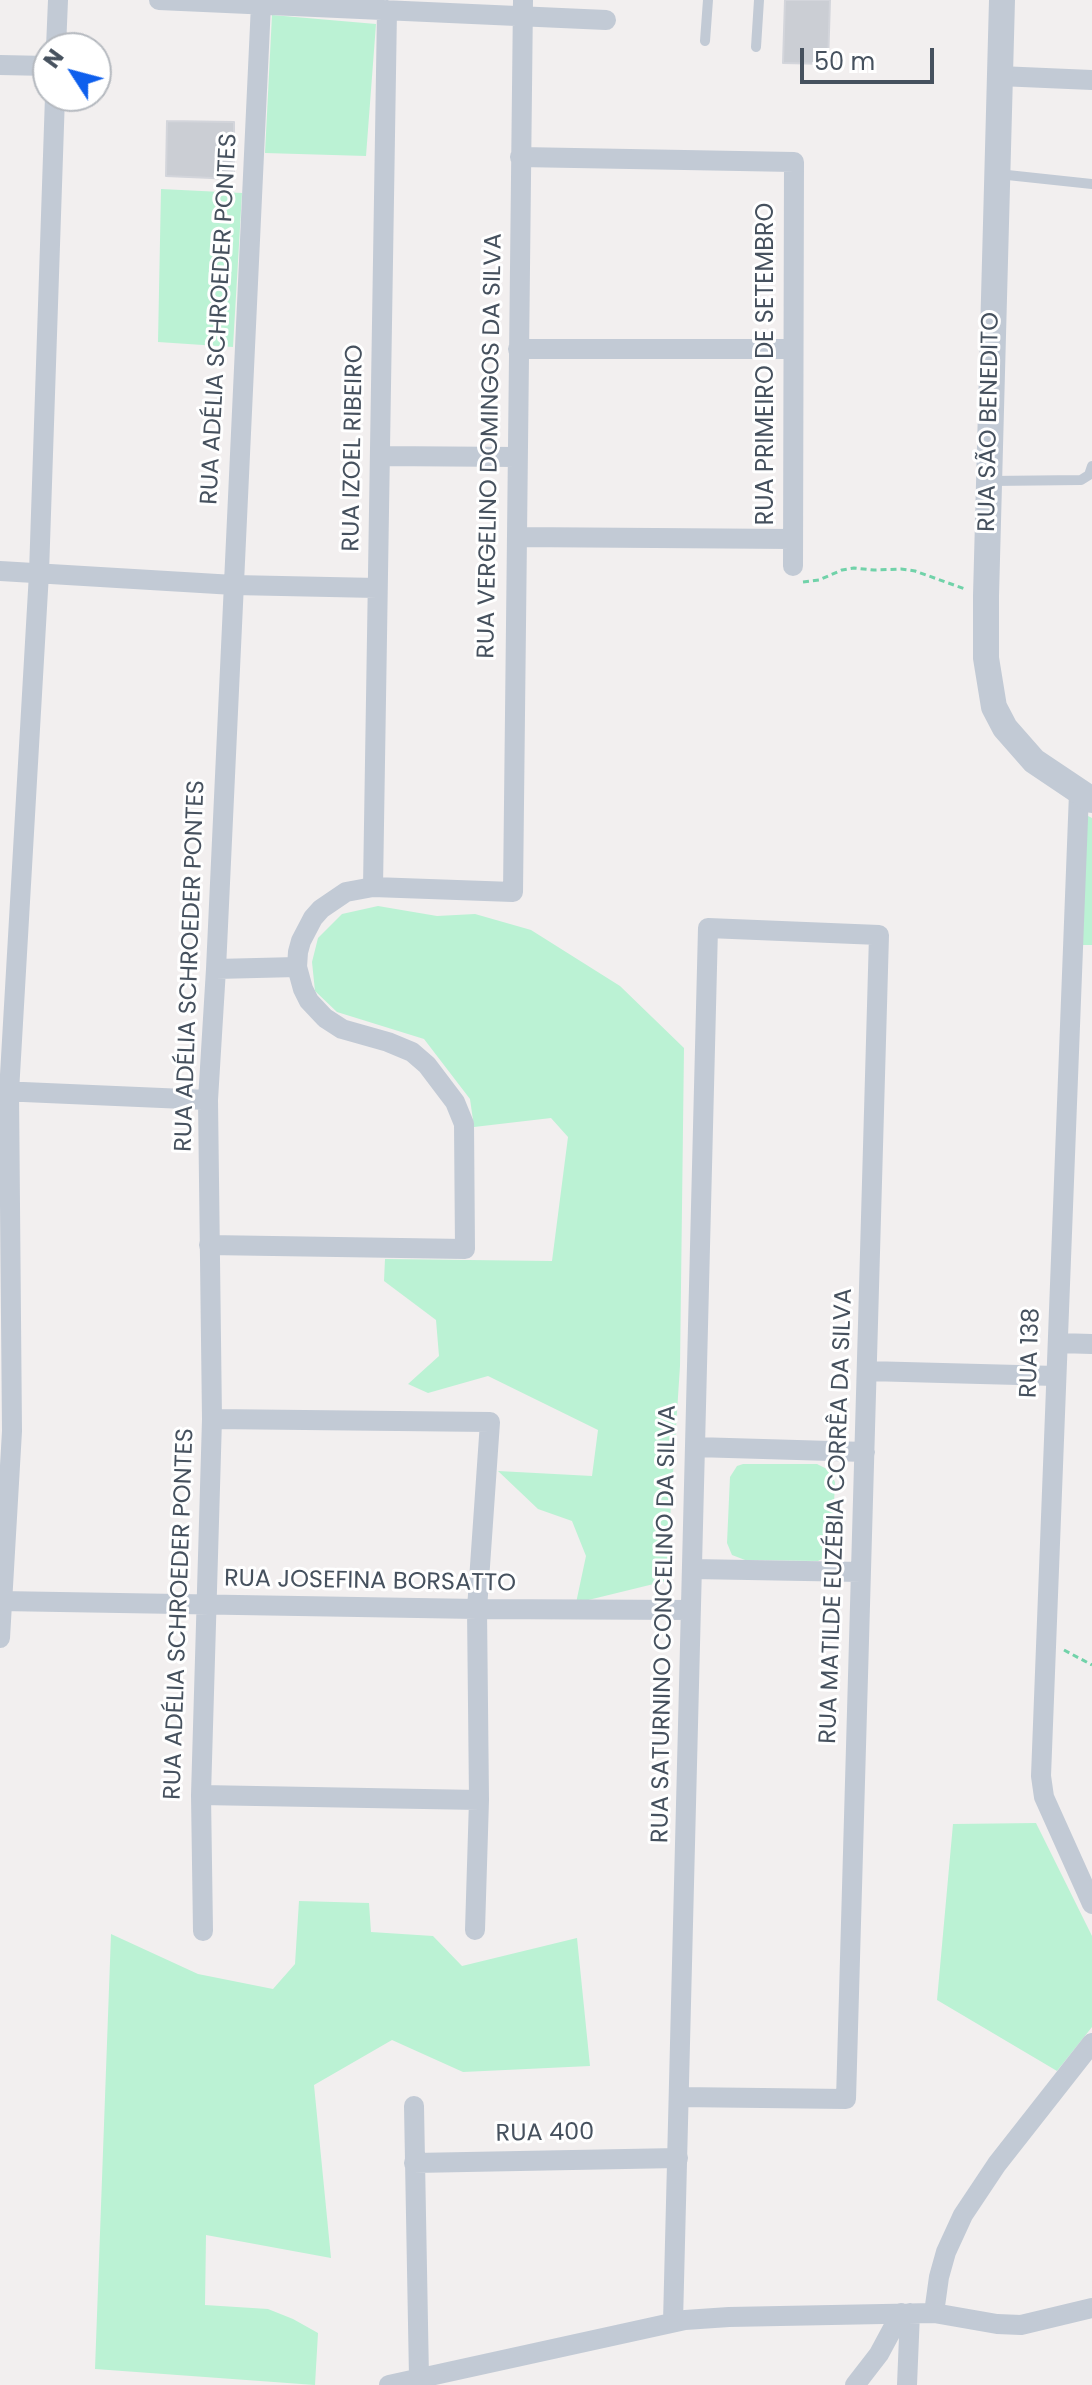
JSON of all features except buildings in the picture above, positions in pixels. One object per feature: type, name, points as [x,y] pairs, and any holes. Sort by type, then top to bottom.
[{"type":"street","points":[[57,32],[58,0]]},
{"type":"street","points":[[159,0],[358,4],[387,10],[522,8],[606,20]]},
{"type":"street","name":"RUA SÃO BENEDITO","points":[[1002,0],[986,658],[994,707],[1005,728],[1026,753],[1086,796]]},
{"type":"street","name":"RUA ADÉLIA SCHROEDER PONTES","points":[[203,1931],[201,1795],[212,1419],[208,1100],[261,4]]},
{"type":"street","name":"RUA VERGELINO DOMINGOS DA SILVA","points":[[373,887],[513,892],[522,8]]},
{"type":"street","name":"RUA IZOEL RIBEIRO","points":[[373,887],[387,10]]},
{"type":"street","points":[[0,65],[32,66]]},
{"type":"street","points":[[999,76],[1092,80]]},
{"type":"street","points":[[0,1638],[12,1431],[4,1092],[39,573],[54,112]]},
{"type":"street","name":"RUA PRIMEIRO DE SETEMBRO","points":[[520,157],[794,162],[793,566]]},
{"type":"street","points":[[518,349],[793,349]]},
{"type":"street","points":[[380,456],[517,457]]},
{"type":"street","points":[[517,537],[792,539]]},
{"type":"street","points":[[0,571],[234,585],[377,588]]},
{"type":"street","name":"RUA 138","points":[[1086,796],[1056,1376],[1041,1776],[1044,1797],[1092,1904]]},
{"type":"street","points":[[209,1245],[465,1249],[464,1124],[455,1102],[427,1065],[412,1052],[332,1024],[309,1001],[297,967],[301,941],[321,909],[346,892],[373,887]]},
{"type":"street","name":"RUA SATURNINO CONCELINO DA SILVA","points":[[673,2322],[708,928],[879,935]]},
{"type":"street","name":"RUA MATILDE EUZÉBIA CORRÊA DA SILVA","points":[[679,2097],[846,2099],[879,935]]},
{"type":"street","points":[[216,969],[297,967]]},
{"type":"street","points":[[4,1092],[208,1100]]},
{"type":"street","points":[[1058,1343],[1092,1344]]},
{"type":"street","points":[[867,1371],[1056,1376]]},
{"type":"street","points":[[212,1419],[490,1422],[477,1609],[479,1800],[475,1930]]},
{"type":"street","points":[[695,1447],[865,1452]]},
{"type":"street","points":[[692,1569],[861,1572]]},
{"type":"street","name":"RUA JOSEFINA BORSATTO","points":[[1,1601],[691,1610]]},
{"type":"street","points":[[201,1795],[479,1800]]},
{"type":"street","points":[[934,2313],[946,2252],[963,2215],[997,2164],[1092,2043]]},
{"type":"street","points":[[414,2106],[419,2378]]},
{"type":"street","name":"RUA 400","points":[[414,2163],[678,2158]]},
{"type":"street","points":[[389,2385],[673,2322],[729,2317],[934,2313],[1021,2325],[1092,2308]]},
{"type":"street","points":[[855,2385],[905,2313]]},
{"type":"street","points":[[905,2313],[907,2385]]},
{"type":"lane","points":[[705,41],[708,0]]},
{"type":"lane","points":[[756,47],[759,0]]},
{"type":"lane","points":[[996,174],[1092,184]]},
{"type":"lane","points":[[989,481],[1081,480],[1089,475],[1092,466]]},
{"type":"path","points":[[793,566],[804,584],[842,570],[901,569],[986,596]]},
{"type":"path","points":[[1046,1641],[1092,1665]]},
{"type":"green space","points":[[272,15],[376,24],[366,156],[265,153]]},
{"type":"green space","points":[[161,189],[242,193],[233,347],[158,342]]},
{"type":"green space","points":[[1084,814],[1092,818],[1092,945],[1078,945]]},
{"type":"green space","points":[[378,906],[437,916],[475,914],[531,930],[620,986],[684,1048],[680,1366],[666,1581],[576,1603],[586,1556],[572,1521],[538,1509],[498,1471],[592,1476],[598,1430],[488,1376],[428,1393],[408,1384],[439,1356],[436,1320],[384,1281],[385,1259],[552,1261],[568,1137],[551,1118],[474,1127],[470,1099],[424,1039],[337,1012],[315,991],[312,962],[318,938],[342,914]]},
{"type":"green space","points":[[817,1464],[829,1470],[835,1482],[832,1547],[824,1558],[818,1561],[745,1560],[732,1555],[727,1543],[730,1477],[737,1466]]},
{"type":"green space","points":[[1036,1823],[1092,1936],[1092,2027],[1057,2071],[937,2000],[953,1824]]},
{"type":"green space","points":[[299,1901],[369,1903],[371,1932],[433,1936],[462,1966],[577,1938],[590,2066],[463,2072],[392,2040],[314,2085],[331,2258],[206,2235],[205,2305],[268,2309],[318,2333],[315,2385],[95,2369],[111,1934],[198,1974],[273,1989],[295,1964]]}]
